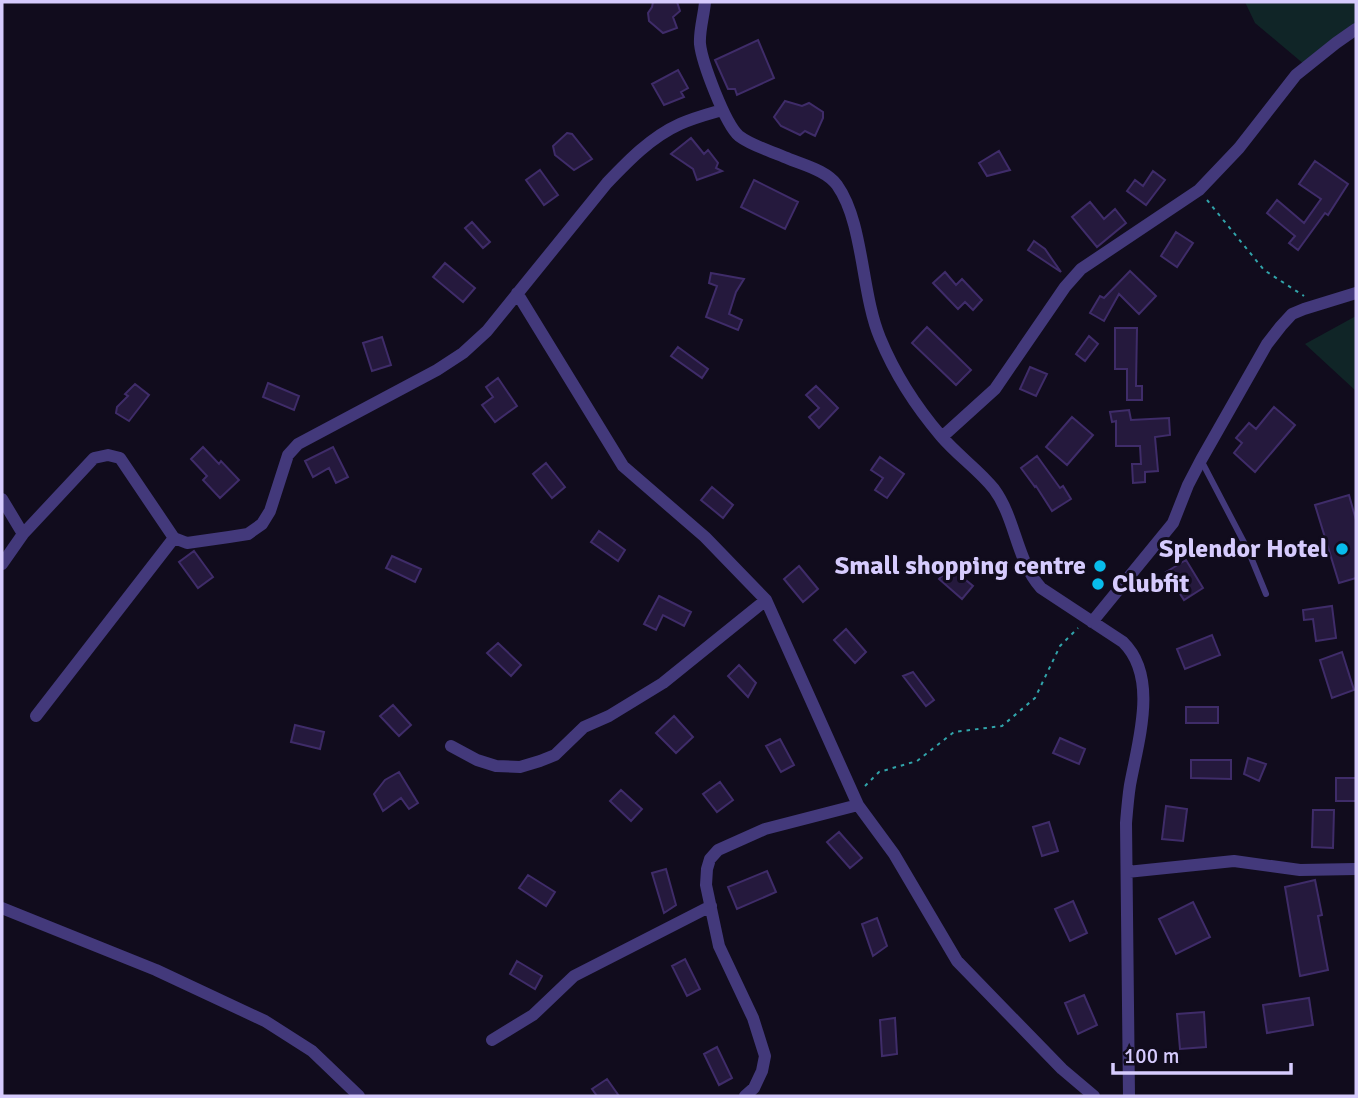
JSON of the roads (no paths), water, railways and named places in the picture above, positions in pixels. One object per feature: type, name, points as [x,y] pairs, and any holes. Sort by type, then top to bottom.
[{"type":"street","points":[[705,2],[700,41],[729,125],[739,136],[752,144],[823,173],[835,182],[851,215],[872,317],[887,353],[920,408],[942,437],[993,488],[1002,503],[1031,577],[1041,588],[1128,647],[1140,668],[1142,720],[1129,789],[1126,824],[1129,1096]]},
{"type":"street","points":[[942,437],[995,389],[1065,287],[1081,270],[1199,190],[1239,148],[1296,75],[1356,29]]},
{"type":"street","points":[[2,564],[23,534],[94,458],[108,455],[120,458],[174,538],[187,543],[248,534],[262,524],[270,511],[288,455],[298,444],[454,359],[487,331],[628,161],[679,124],[722,110]]},
{"type":"street","points":[[517,293],[623,466],[705,537],[766,600],[856,801],[894,854],[957,961],[1062,1069],[1094,1096]]},
{"type":"street","points":[[1092,622],[1173,523],[1201,460],[1267,344],[1292,314],[1356,293]]},
{"type":"street","points":[[2,499],[23,534]]},
{"type":"street","points":[[36,716],[174,538]]},
{"type":"street","points":[[451,746],[477,760],[496,766],[520,767],[555,755],[584,727],[609,716],[663,683],[766,600]]},
{"type":"street","points":[[745,1096],[754,1087],[762,1071],[765,1056],[753,1018],[719,946],[706,885],[706,869],[718,850],[765,829],[856,801]]},
{"type":"street","points":[[1127,872],[1234,862],[1300,870],[1356,869]]},
{"type":"street","points":[[492,1040],[533,1014],[574,976],[711,906]]},
{"type":"street","points":[[2,908],[156,970],[265,1021],[312,1051],[359,1096]]},
{"type":"lane","points":[[1201,460],[1248,550],[1266,594]]},
{"type":"place","name":"Splendor Hotel","points":[[1342,549]]},
{"type":"place","name":"Small shopping centre","points":[[1100,566]]},
{"type":"place","name":"Clubfit","points":[[1098,584]]}]
